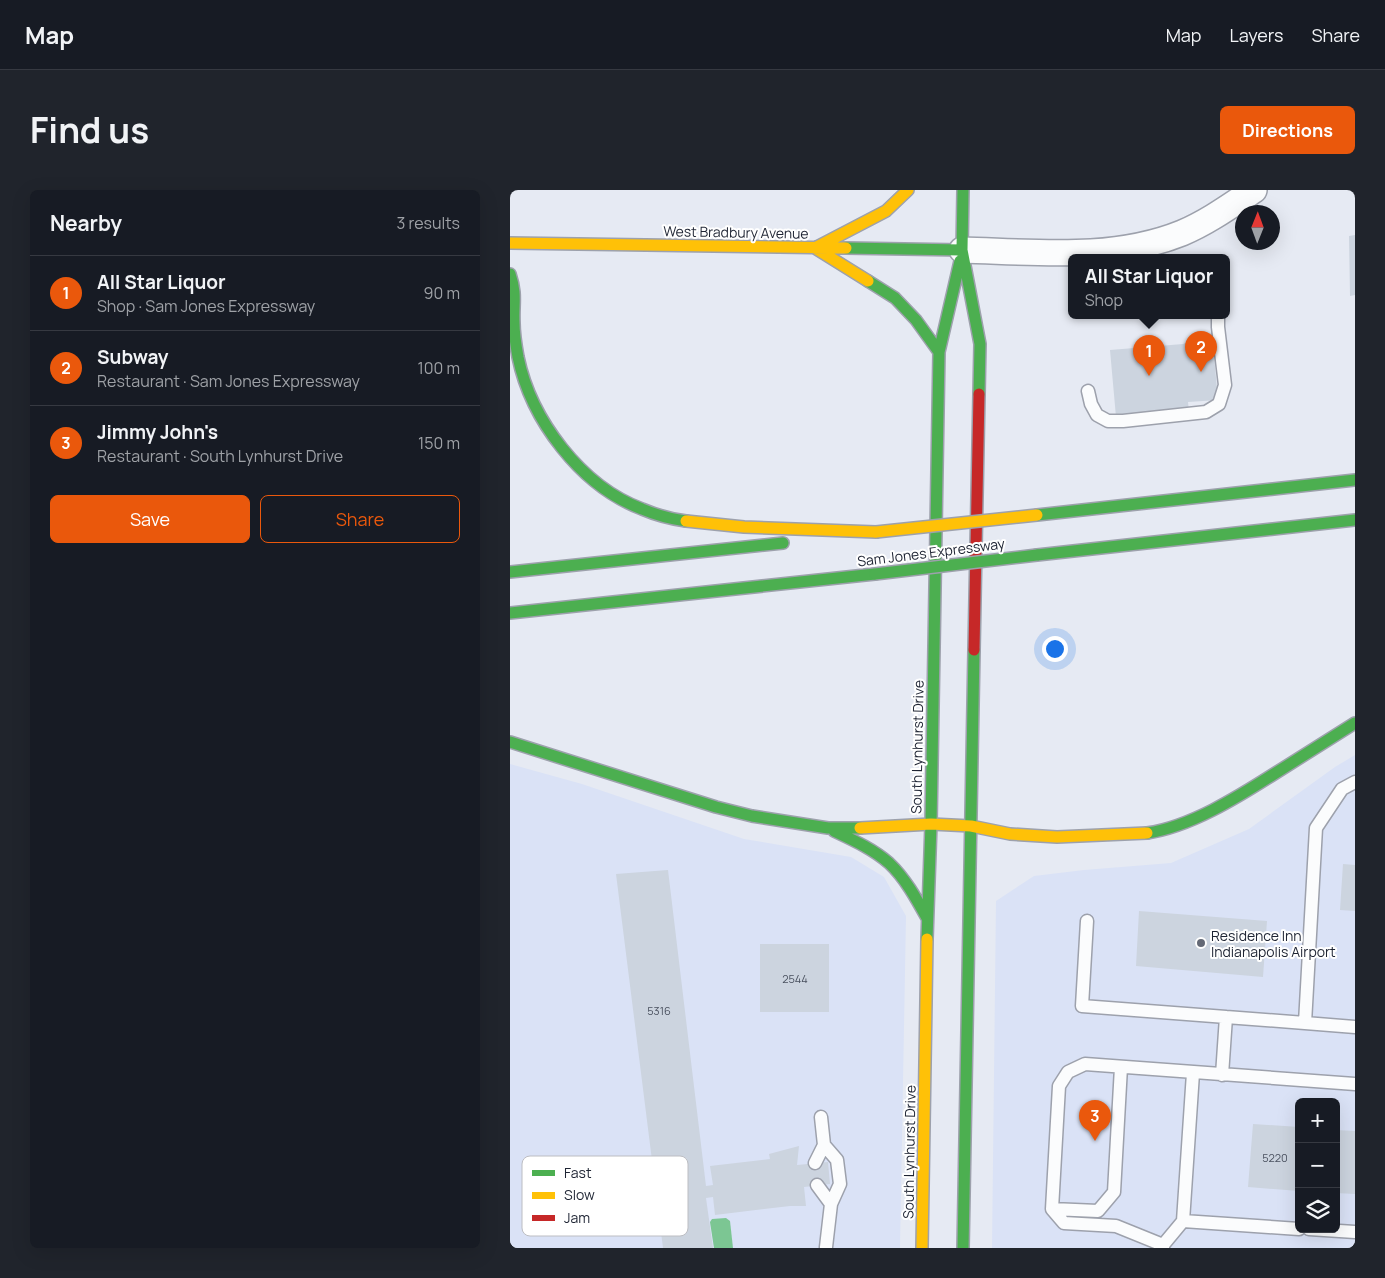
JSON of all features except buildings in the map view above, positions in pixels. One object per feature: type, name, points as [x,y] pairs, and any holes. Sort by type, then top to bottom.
[{"type":"main road","points":[[908,190],[886,210],[815,248],[894,298],[916,320],[939,352]]},
{"type":"main road","name":"South Lynhurst Drive","points":[[922,1248],[939,352],[962,250],[963,190]]},
{"type":"main road","name":"West Bradbury Avenue","points":[[510,244],[962,250]]},
{"type":"main road","name":"South Lynhurst Drive","points":[[962,250],[980,344],[963,1248]]},
{"type":"main road","points":[[510,274],[515,289],[515,331],[519,362],[536,410],[570,459],[601,486],[636,506],[664,516],[693,522],[746,527],[876,532]]},
{"type":"main road","name":"Sam Jones Expressway","points":[[510,572],[1355,480]]},
{"type":"main road","name":"Sam Jones Expressway","points":[[510,613],[1355,520]]},
{"type":"main road","points":[[510,742],[716,807],[752,816],[828,828],[868,828],[931,824],[971,826],[1010,834],[1058,837],[1137,834],[1176,826],[1219,807],[1240,795],[1355,723]]},
{"type":"main road","points":[[828,828],[883,858],[905,881],[927,918]]},
{"type":"street","points":[[962,250],[1106,251],[1140,246],[1194,227],[1212,218],[1254,190]]},
{"type":"lane","points":[[1088,390],[1091,404],[1097,415],[1108,421],[1206,412],[1219,404],[1226,385],[1218,319]]},
{"type":"lane","points":[[1304,1023],[1316,828],[1342,789],[1355,782]]},
{"type":"lane","points":[[1087,921],[1082,1006],[1355,1027]]},
{"type":"lane","points":[[1222,1075],[1226,1017]]},
{"type":"lane","points":[[1193,1073],[1183,1221],[1163,1246],[1116,1226],[1064,1223],[1052,1209],[1059,1086],[1068,1072],[1086,1064],[1355,1084]]},
{"type":"lane","points":[[1052,1209],[1098,1211],[1114,1192],[1122,1067]]},
{"type":"lane","points":[[815,1163],[824,1145],[821,1117]]},
{"type":"lane","points":[[824,1145],[837,1160],[840,1184],[831,1204],[826,1247]]},
{"type":"lane","points":[[817,1186],[831,1204]]},
{"type":"lane","points":[[1183,1221],[1295,1229]]},
{"type":"lane","points":[[1340,1231],[1355,1232]]},
{"type":"shaded area","points":[[1355,755],[1355,1248],[992,1248],[996,901],[1034,876],[1171,863],[1249,829],[1335,767]]},
{"type":"shaded area","points":[[510,764],[582,784],[744,839],[851,857],[884,877],[906,916],[900,1248],[510,1248]]},
{"type":"shaded area","points":[[726,1218],[730,1221],[733,1248],[714,1248],[710,1222],[712,1219]]},
{"type":"traffic: fast","points":[[963,190],[962,250],[980,344],[979,394]]},
{"type":"traffic: fast","points":[[846,248],[962,250]]},
{"type":"traffic: fast","points":[[927,939],[931,824],[939,352],[960,261]]},
{"type":"traffic: fast","points":[[510,274],[514,293],[514,327],[518,357],[534,404],[547,427],[579,467],[599,484],[620,498],[642,509],[669,518],[686,521]]},
{"type":"traffic: fast","points":[[868,281],[895,298],[916,320],[939,352]]},
{"type":"traffic: fast","points":[[1037,515],[1355,480]]},
{"type":"traffic: fast","points":[[1037,555],[1355,520]]},
{"type":"traffic: fast","points":[[510,572],[783,543]]},
{"type":"traffic: fast","points":[[875,574],[1037,555]]},
{"type":"traffic: fast","points":[[510,613],[875,574]]},
{"type":"traffic: fast","points":[[963,1248],[974,650]]},
{"type":"traffic: fast","points":[[1147,833],[1163,830],[1213,810],[1355,723]]},
{"type":"traffic: fast","points":[[510,742],[716,807],[752,816],[828,828],[860,828]]},
{"type":"traffic: fast","points":[[834,831],[870,849],[889,863],[905,882],[927,918]]},
{"type":"traffic: slow","points":[[868,281],[815,248],[886,211],[908,190]]},
{"type":"traffic: slow","points":[[510,243],[846,248]]},
{"type":"traffic: slow","points":[[876,532],[1037,515]]},
{"type":"traffic: slow","points":[[686,521],[744,527],[876,532]]},
{"type":"traffic: slow","points":[[860,828],[931,824],[971,826],[1010,834],[1057,837],[1147,833]]},
{"type":"traffic: slow","points":[[922,1248],[927,939]]},
{"type":"traffic: jam","points":[[974,650],[979,394]]},
{"type":"place","name":"Subway","points":[[1201,372]]},
{"type":"place","name":"All Star Liquor","points":[[1149,376]]},
{"type":"place","name":"Residence Inn Indianapolis Airport","points":[[1201,943]]},
{"type":"place","name":"Jimmy John's","points":[[1095,1141]]}]
